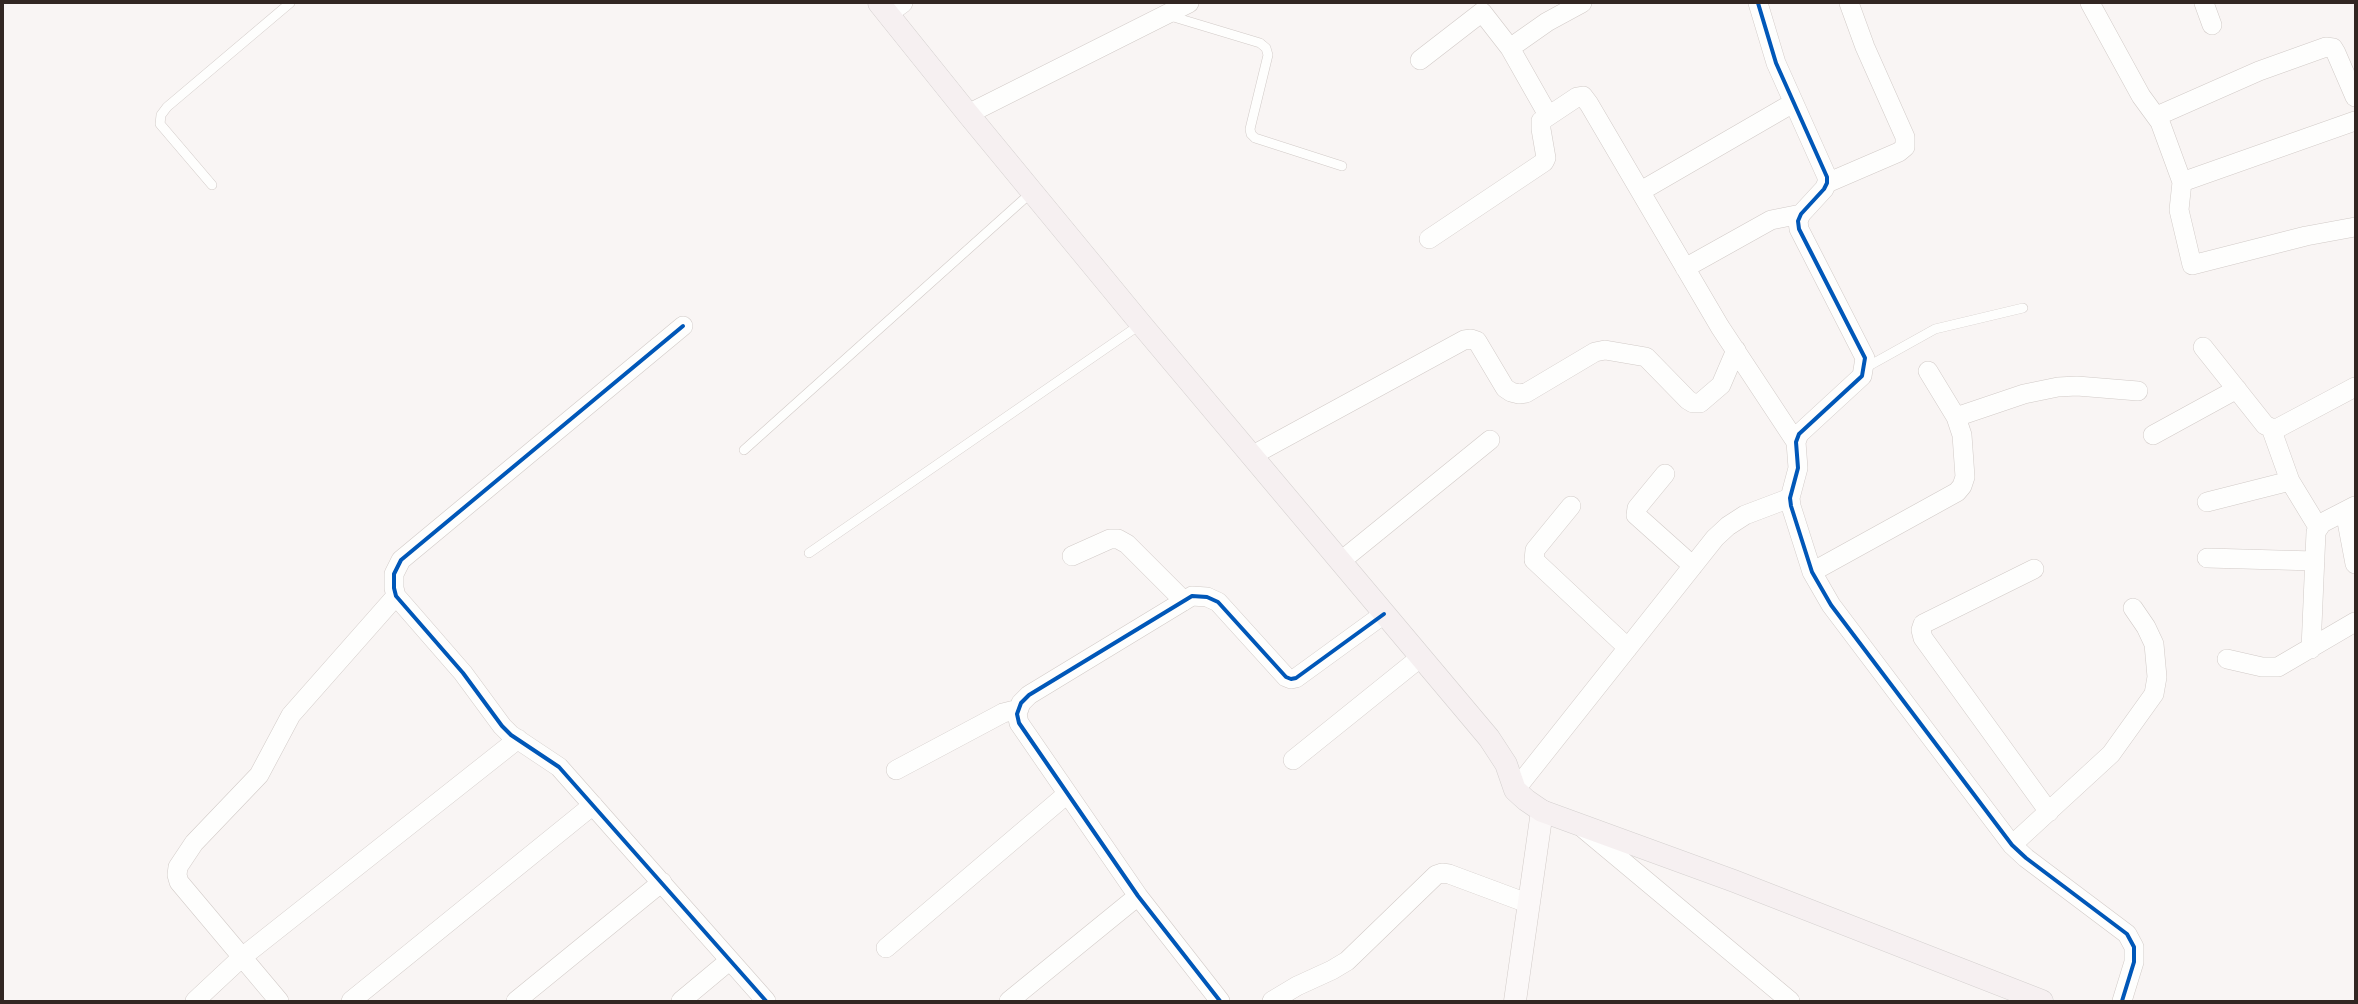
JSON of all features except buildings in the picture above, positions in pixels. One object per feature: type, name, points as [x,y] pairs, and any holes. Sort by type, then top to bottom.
[{"type":"highway","points":[[890,7],[968,114],[1033,191],[1141,324],[1253,455],[1384,614],[1499,750],[1513,781],[1515,790],[1542,811],[1742,884],[2042,1001]]},
{"type":"main road","points":[[1515,1001],[1542,811]]},
{"type":"street","points":[[968,114],[1189,3]]},
{"type":"street","points":[[1510,48],[1555,9],[1582,3]]},
{"type":"street","points":[[1758,3],[1770,46],[1793,103],[1827,177],[1828,183]]},
{"type":"street","points":[[1849,3],[1865,47],[1905,137],[1905,147],[1899,152],[1828,183],[1801,214],[1798,221],[1799,229],[1865,358],[1865,368],[1862,376],[1799,434],[1796,442],[1798,468],[1790,498],[1812,572],[1831,605],[2012,845],[2026,858],[2127,934],[2134,947],[2134,962],[2122,1001]]},
{"type":"street","points":[[2090,3],[2141,96],[2157,116],[2182,182],[2178,205],[2192,265],[2306,236],[2355,227]]},
{"type":"street","points":[[2204,3],[2212,25]]},
{"type":"street","points":[[1420,60],[1482,12],[1510,48],[1548,115]]},
{"type":"street","points":[[2157,116],[2260,71],[2326,47],[2333,48],[2336,53],[2355,97]]},
{"type":"street","points":[[1429,239],[1544,162],[1546,158],[1540,125],[1548,115],[1577,97],[1583,96],[1641,190],[1685,268],[1796,442]]},
{"type":"street","points":[[1641,190],[1793,103]]},
{"type":"street","points":[[2182,182],[2355,121]]},
{"type":"street","points":[[1685,268],[1771,220],[1801,214]]},
{"type":"street","points":[[683,326],[401,560],[394,574],[396,596],[463,673],[502,726],[518,739],[559,767],[662,882],[729,961],[766,1001]]},
{"type":"street","points":[[1253,455],[1464,340],[1471,339],[1477,341],[1505,388],[1511,392],[1519,394],[1526,393],[1595,352],[1605,350],[1646,357],[1688,400],[1693,403],[1700,402],[1721,385],[1736,350]]},
{"type":"street","points":[[2203,347],[2265,425],[2271,428],[2278,428],[2355,387]]},
{"type":"street","points":[[1812,572],[1957,492],[1964,477],[1962,436],[1956,417],[1928,371]]},
{"type":"street","points":[[1956,417],[2024,394],[2058,387],[2077,386],[2138,391]]},
{"type":"street","points":[[2153,434],[2237,389]]},
{"type":"street","points":[[2271,428],[2290,481],[2318,527],[2311,649]]},
{"type":"street","points":[[1341,561],[1490,440]]},
{"type":"street","points":[[1665,474],[1637,508],[1636,515],[1693,566]]},
{"type":"street","points":[[2207,502],[2290,481]]},
{"type":"street","points":[[1515,790],[1715,538],[1728,526],[1745,516],[1790,498]]},
{"type":"street","points":[[1571,506],[1535,550],[1534,560],[1628,648]]},
{"type":"street","points":[[2318,527],[2350,508],[2355,564]]},
{"type":"street","points":[[1072,556],[1110,539],[1118,539],[1127,544],[1184,601]]},
{"type":"street","points":[[2207,558],[2315,561]]},
{"type":"street","points":[[2034,569],[1923,624],[1921,630],[1923,638],[2049,812]]},
{"type":"street","points":[[279,1001],[241,958],[179,882],[177,875],[178,867],[194,843],[259,775],[291,715],[396,596]]},
{"type":"street","points":[[1210,998],[1019,723],[1017,714],[1018,709],[1021,703],[1029,695],[1192,596],[1207,597],[1218,602],[1286,677],[1291,679],[1296,678],[1384,614]]},
{"type":"street","points":[[2012,845],[2111,754],[2154,694],[2157,677],[2154,644],[2146,627],[2133,608]]},
{"type":"street","points":[[2227,659],[2270,668],[2286,663],[2355,622]]},
{"type":"street","points":[[1293,760],[1421,657]]},
{"type":"street","points":[[896,770],[1003,713],[1018,709]]},
{"type":"street","points":[[195,1001],[241,958],[518,739]]},
{"type":"street","points":[[886,948],[1067,794]]},
{"type":"street","points":[[351,1001],[593,805]]},
{"type":"street","points":[[1577,823],[1790,1001]]},
{"type":"street","points":[[1272,1001],[1297,986],[1332,970],[1347,961],[1436,875],[1442,873],[1449,874],[1528,903]]},
{"type":"street","points":[[516,1001],[662,882]]},
{"type":"street","points":[[1009,1001],[1138,896]]},
{"type":"street","points":[[681,1001],[729,961]]},
{"type":"lane","points":[[212,185],[160,124],[161,115],[167,107],[290,3]]},
{"type":"lane","points":[[1165,15],[1260,43],[1266,48],[1268,55],[1250,128],[1251,134],[1255,138],[1342,166]]},
{"type":"lane","points":[[744,450],[1033,191]]},
{"type":"lane","points":[[1865,368],[1935,329],[2023,308]]},
{"type":"lane","points":[[809,554],[1141,324]]},
{"type":"cycle path","points":[[1758,3],[1776,63],[1827,177],[1827,183],[1824,189],[1801,214],[1798,221],[1799,229],[1865,358],[1862,376],[1799,434],[1796,442],[1798,468],[1790,498],[1791,506],[1812,572],[1831,605],[2012,845],[2026,858],[2127,934],[2134,947],[2134,962],[2122,1001]]},
{"type":"cycle path","points":[[683,326],[401,560],[394,574],[394,588],[396,596],[463,673],[502,726],[511,735],[559,767],[766,1001]]},
{"type":"cycle path","points":[[1220,1001],[1138,896],[1019,723],[1017,714],[1021,703],[1029,695],[1192,596],[1207,597],[1218,602],[1286,677],[1291,679],[1296,678],[1384,614]]}]
